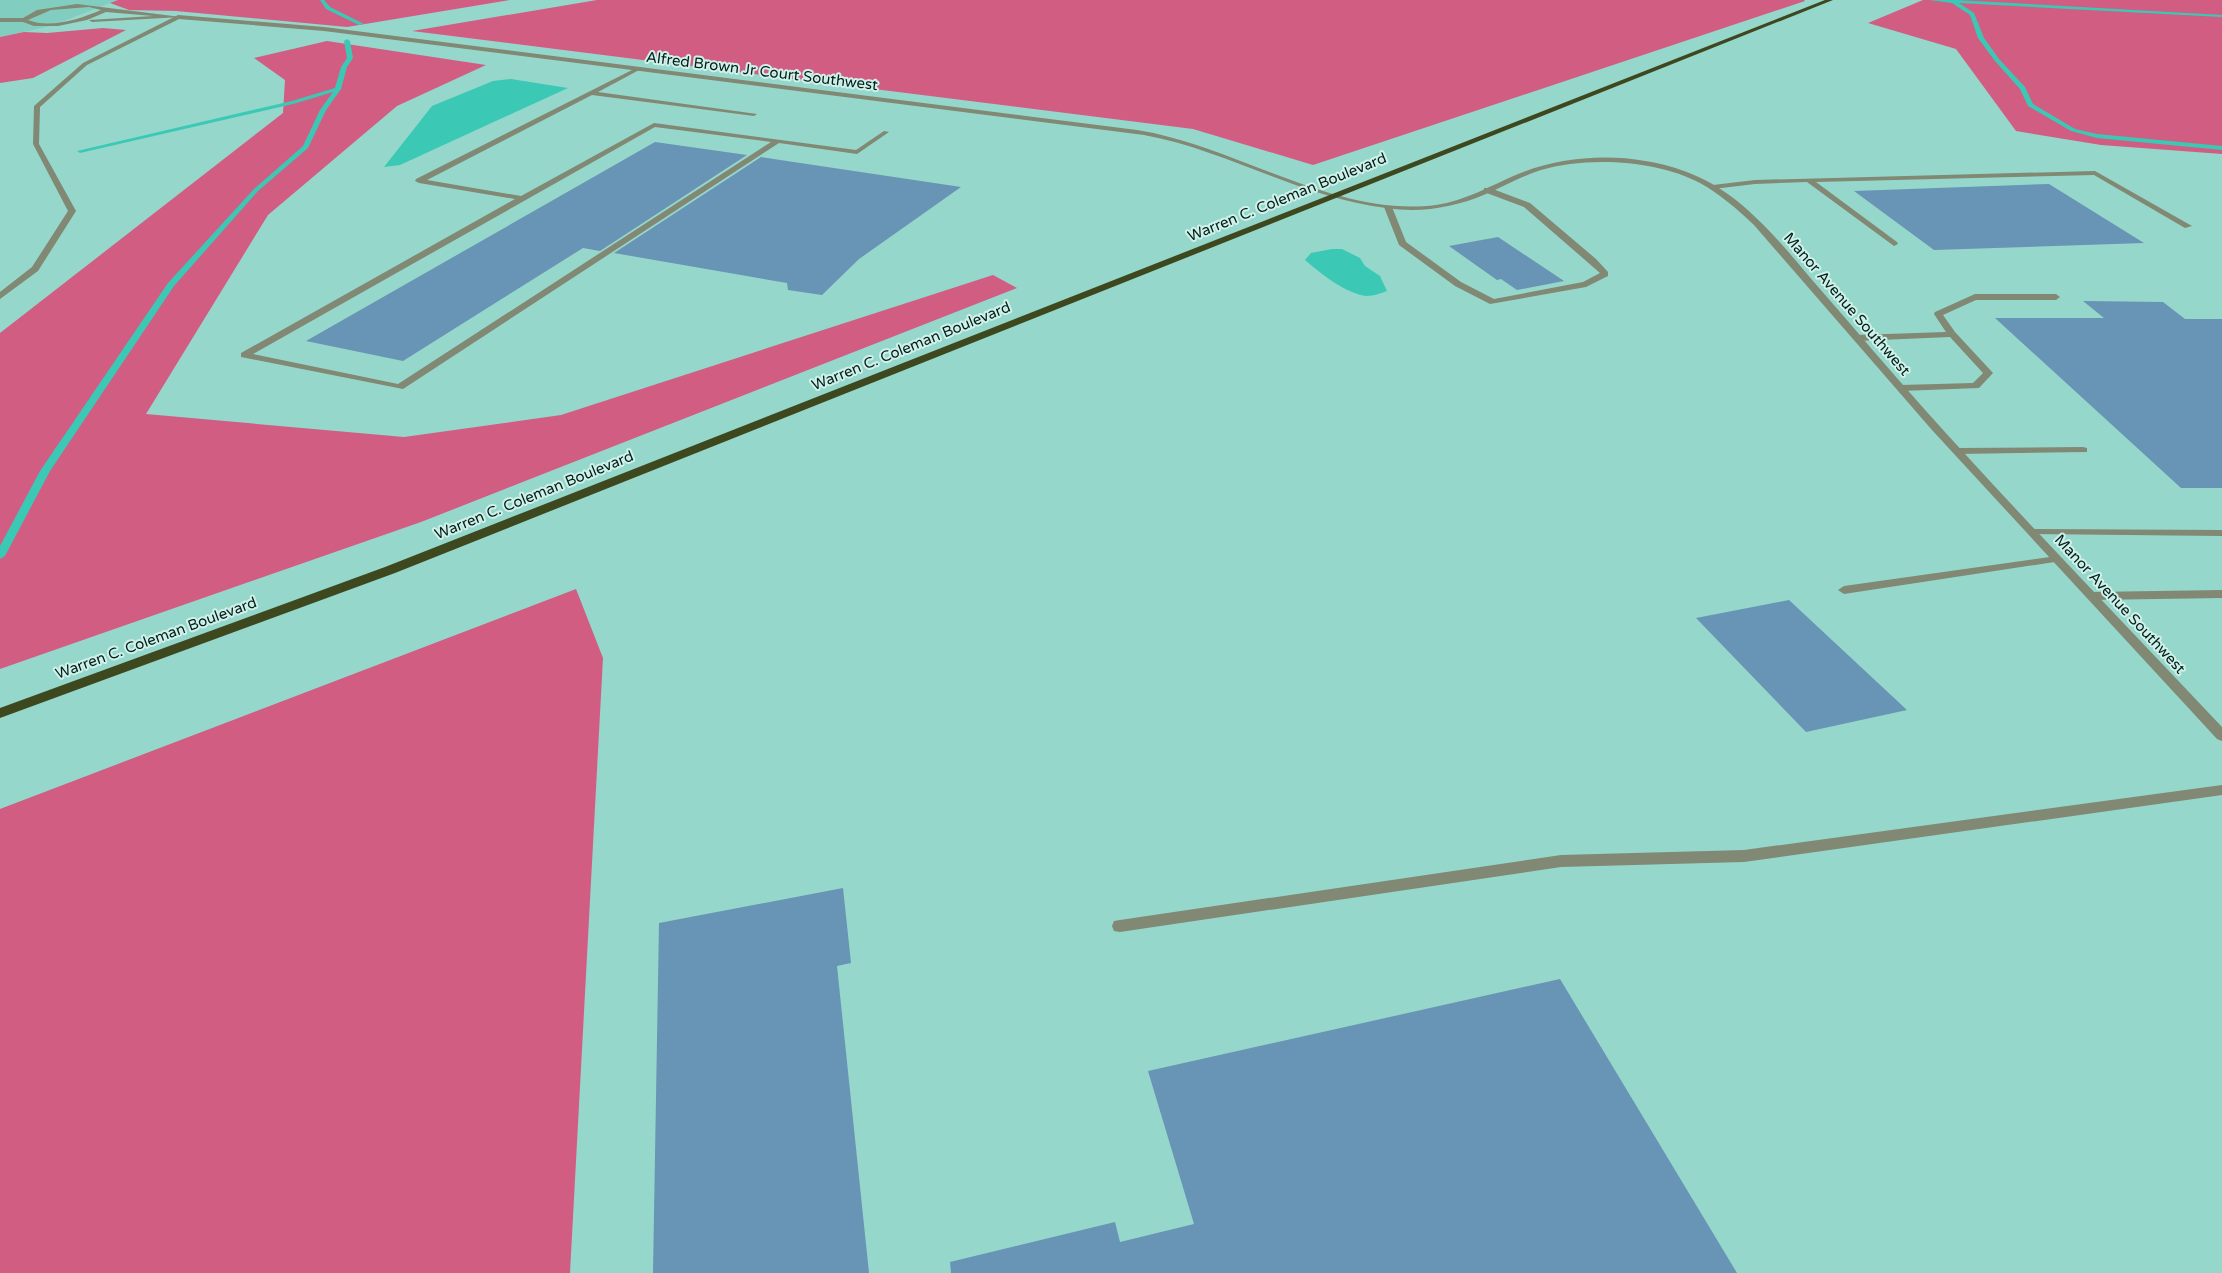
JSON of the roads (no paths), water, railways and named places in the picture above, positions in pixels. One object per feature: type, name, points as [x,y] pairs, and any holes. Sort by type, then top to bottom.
[{"type":"highway","name":"Warren C. Coleman Boulevard","points":[[0,713],[390,570],[1830,0]]},
{"type":"street","points":[[77,5],[88,0]]},
{"type":"street","points":[[0,15],[77,5],[98,6],[105,10],[178,17]]},
{"type":"street","points":[[72,22],[96,16],[105,10]]},
{"type":"street","points":[[24,20],[26,17],[42,11]]},
{"type":"street","points":[[0,20],[24,20],[34,24],[178,17]]},
{"type":"street","points":[[0,296],[35,269],[72,211],[36,144],[37,106],[85,64],[178,17]]},
{"type":"street","name":"Alfred Brown Jr Court Southwest","points":[[178,17],[324,29],[1116,129],[1170,138],[1332,197]]},
{"type":"street","points":[[522,198],[419,181],[638,69]]},
{"type":"street","points":[[591,93],[754,114]]},
{"type":"street","points":[[778,141],[400,387],[244,355],[654,124],[778,141],[857,152],[886,132]]},
{"type":"street","name":"Manor Avenue Southwest","points":[[1332,197],[1388,207],[1438,207],[1539,169],[1572,163],[1609,161],[1662,167],[1693,176],[1713,187],[1738,206],[1776,245],[1958,451],[2222,736]]},
{"type":"street","points":[[1713,187],[1809,180],[2095,174],[2188,226]]},
{"type":"street","points":[[1809,180],[1894,244]]},
{"type":"street","points":[[1388,207],[1402,243],[1458,284],[1493,302],[1586,284],[1605,274],[1593,261],[1527,205],[1487,190]]},
{"type":"street","points":[[1901,388],[1976,386],[1988,373],[1952,334],[1938,314],[1975,297],[2056,297]]},
{"type":"street","points":[[1857,338],[1952,334]]},
{"type":"street","points":[[1958,451],[2083,450]]},
{"type":"street","points":[[2033,532],[2222,533]]},
{"type":"street","points":[[1844,590],[2057,559]]},
{"type":"street","points":[[2092,596],[2222,594]]},
{"type":"street","points":[[1120,926],[1561,861],[1744,856],[2222,790]]},
{"type":"waterway","points":[[322,0],[328,8],[361,24]]},
{"type":"waterway","points":[[1931,0],[1953,1]]},
{"type":"waterway","points":[[1953,1],[2222,16]]},
{"type":"waterway","points":[[1953,1],[1972,14],[1981,38],[1997,60],[2023,88],[2030,105],[2073,130],[2097,136],[2222,148]]},
{"type":"waterway","points":[[338,89],[344,67],[350,58],[347,41]]},
{"type":"waterway","points":[[0,556],[45,471],[171,285],[256,190],[306,147],[323,110],[338,89]]},
{"type":"waterway","points":[[80,151],[293,102],[338,89]]}]
